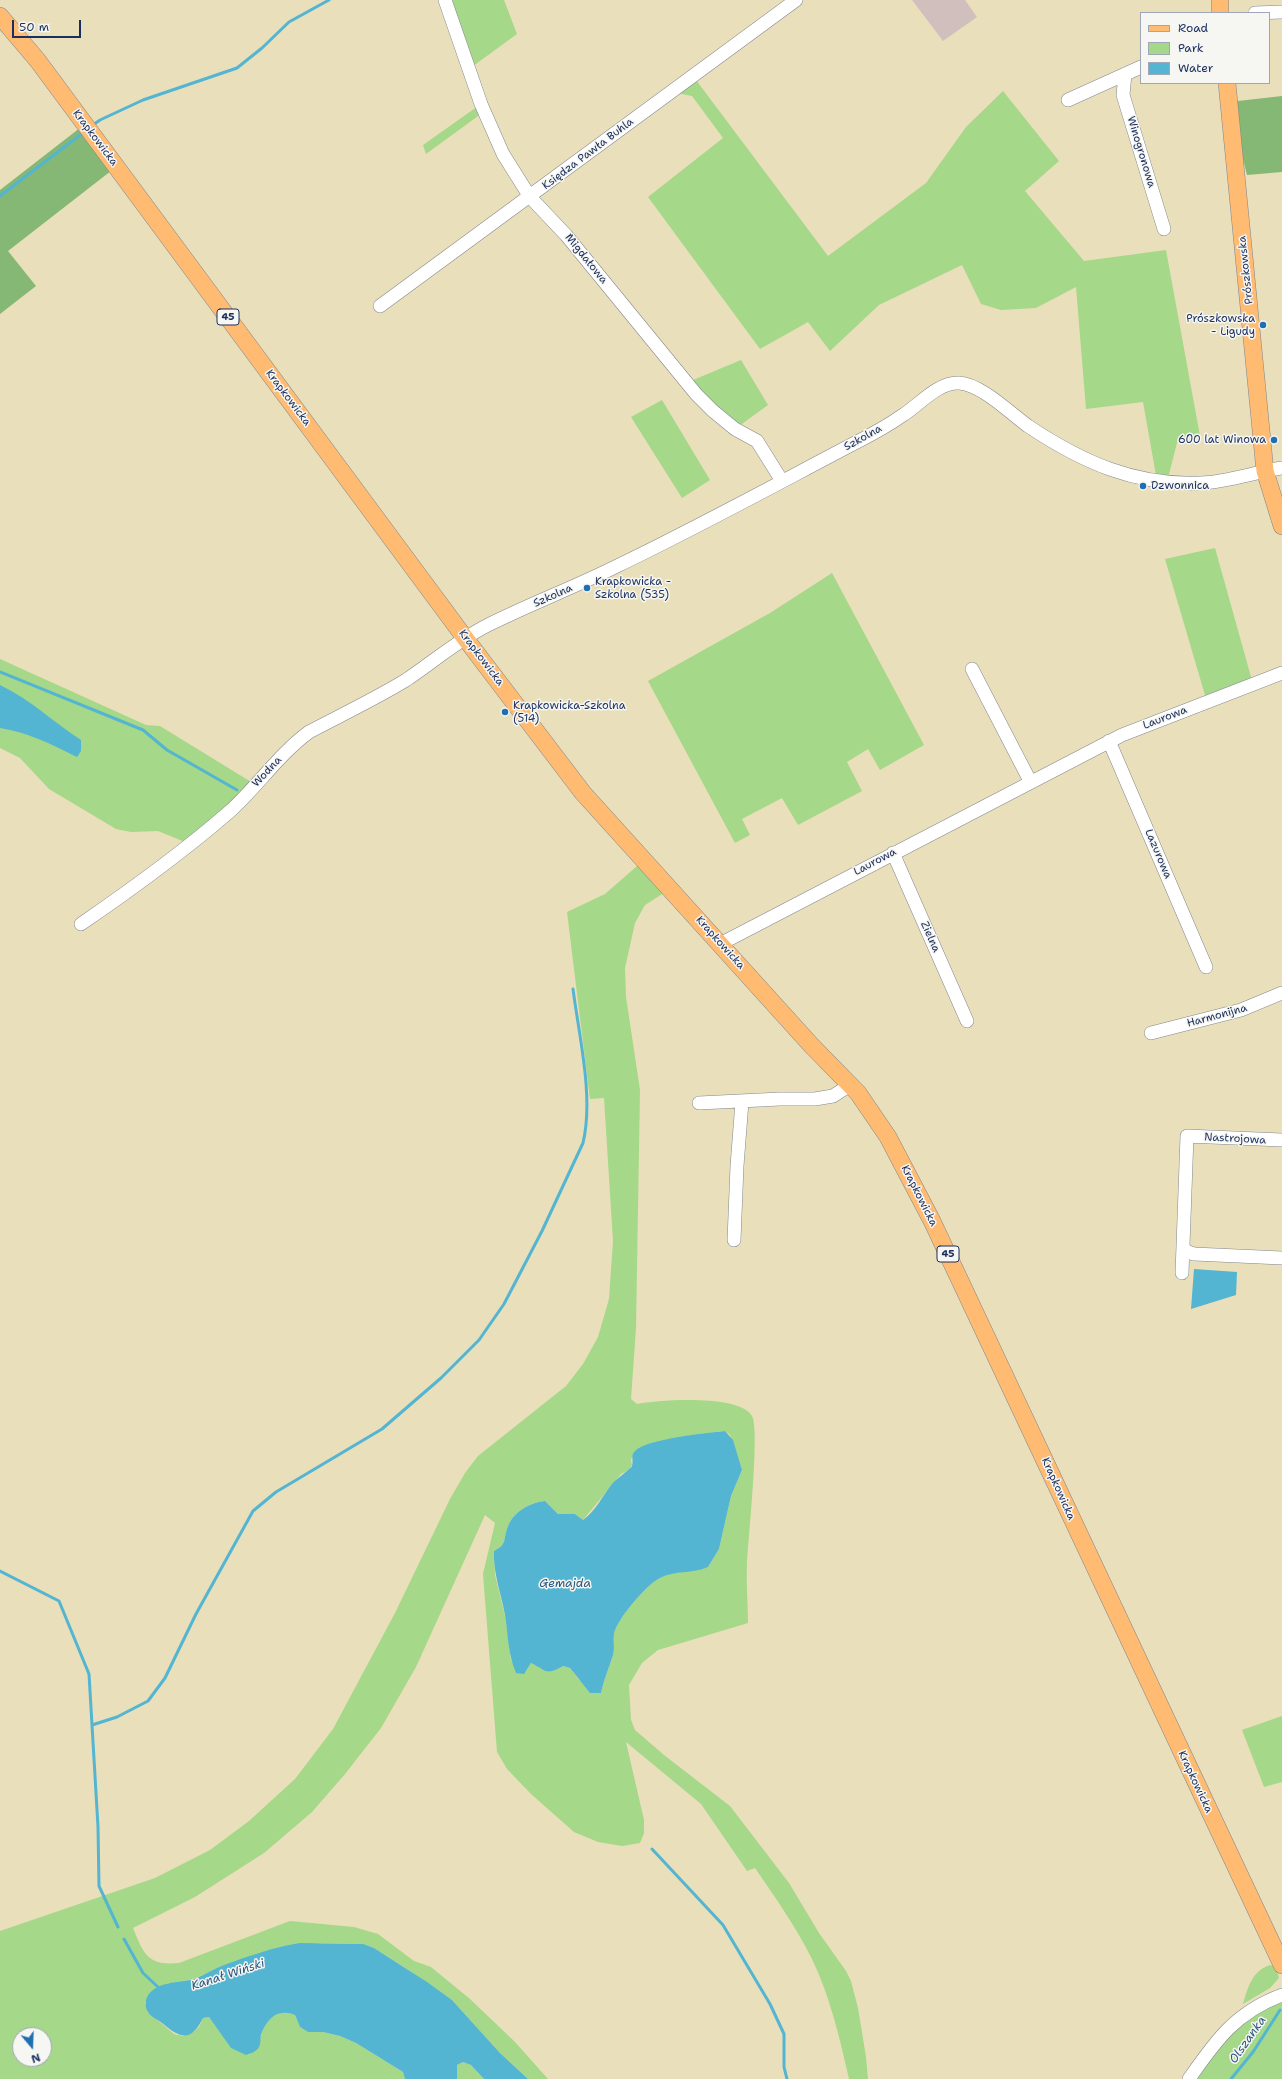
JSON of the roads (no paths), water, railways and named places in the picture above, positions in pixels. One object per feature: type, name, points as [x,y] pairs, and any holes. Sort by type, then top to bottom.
[{"type":"main road","points":[[1220,0],[1220,12]]},
{"type":"main road","name":"Krapkowicka","points":[[0,16],[38,61],[465,638],[583,793],[806,1039],[850,1085],[888,1136],[932,1221],[1282,1966]]},
{"type":"main road","name":"Prószkowska","points":[[1227,84],[1282,526]]},
{"type":"street","name":"Migdałowa","points":[[445,0],[482,104],[503,154],[530,197],[566,235],[696,394],[729,424],[757,441],[782,481]]},
{"type":"street","name":"Księdza Pawła Buhla","points":[[380,306],[796,0]]},
{"type":"street","points":[[1270,12],[1282,12]]},
{"type":"street","points":[[1068,100],[1140,67]]},
{"type":"street","name":"Winogronowa","points":[[1125,74],[1124,95],[1164,229]]},
{"type":"street","name":"Szkolna","points":[[465,638],[487,625],[620,565],[877,432],[942,388],[959,383],[970,385],[987,395],[1046,438],[1094,464],[1120,474],[1154,481],[1202,483],[1274,469]]},
{"type":"street","name":"Wodna","points":[[81,924],[181,851],[230,811],[296,742],[309,732],[405,680],[465,638]]},
{"type":"street","points":[[972,669],[1030,781]]},
{"type":"street","name":"Laurowa","points":[[720,944],[1109,741],[1282,673]]},
{"type":"street","name":"Lazurowa","points":[[1109,741],[1206,967]]},
{"type":"street","name":"Zielna","points":[[893,853],[967,1021]]},
{"type":"street","name":"Harmonijna","points":[[1151,1033],[1241,1010],[1282,993]]},
{"type":"street","points":[[699,1103],[742,1102],[833,1096],[850,1085]]},
{"type":"street","points":[[734,1240],[736,1166],[742,1102]]},
{"type":"street","name":"Nastrojowa","points":[[1183,1248],[1187,1136],[1282,1140]]},
{"type":"street","points":[[1183,1248],[1194,1254],[1282,1258]]},
{"type":"street","points":[[1182,1273],[1183,1248]]},
{"type":"street","points":[[1189,2079],[1214,2043],[1226,2029],[1257,2006],[1282,1995]]},
{"type":"water","points":[[0,685],[21,697],[81,740],[81,751],[77,757],[30,736],[0,728]]},
{"type":"water","points":[[1194,1269],[1237,1272],[1236,1295],[1191,1309]]},
{"type":"water","name":"Gemajda","points":[[725,1431],[733,1440],[742,1470],[731,1496],[719,1549],[708,1567],[696,1571],[672,1574],[660,1578],[648,1587],[626,1611],[614,1634],[613,1655],[601,1693],[590,1693],[570,1668],[563,1666],[550,1672],[531,1663],[524,1674],[516,1673],[510,1652],[505,1615],[496,1575],[494,1551],[503,1544],[509,1523],[517,1513],[527,1506],[545,1501],[558,1514],[575,1514],[583,1520],[595,1508],[612,1484],[631,1467],[632,1456],[635,1451],[651,1443],[677,1437]]},
{"type":"water","name":"Kanał Wiński","points":[[300,1943],[363,1944],[374,1948],[452,2000],[500,2053],[528,2079],[484,2079],[471,2065],[463,2062],[457,2065],[457,2079],[405,2079],[403,2072],[356,2043],[340,2036],[323,2032],[308,2032],[300,2027],[295,2015],[289,2013],[278,2014],[270,2019],[263,2029],[258,2049],[246,2055],[231,2048],[209,2017],[203,2018],[199,2026],[194,2031],[185,2036],[175,2032],[152,2016],[147,2010],[147,1997],[156,1988],[162,1985],[194,1979],[243,1958],[271,1949]]},
{"type":"waterway","points":[[93,125],[100,120],[143,100],[237,68],[262,48],[289,22],[329,0]]},
{"type":"waterway","points":[[0,196],[84,132]]},
{"type":"waterway","points":[[0,672],[143,730],[167,750],[237,790]]},
{"type":"waterway","points":[[92,1725],[117,1717],[148,1701],[165,1678],[196,1614],[253,1511],[276,1492],[382,1429],[441,1378],[479,1340],[504,1304],[542,1231],[583,1143],[586,1125],[586,1086],[582,1046],[573,989]]},
{"type":"waterway","points":[[0,1571],[59,1601],[89,1674],[98,1827],[99,1886],[118,1927]]},
{"type":"waterway","points":[[652,1849],[723,1925],[770,2004],[784,2034],[784,2067],[787,2079]]},
{"type":"waterway","points":[[124,1939],[143,1973],[159,1988]]},
{"type":"waterway","name":"Olszanka","points":[[1231,2079],[1253,2052],[1280,2010]]},
{"type":"place","name":"Prószkowska - Ligudy","points":[[1263,325]]},
{"type":"place","name":"600 lat Winowa","points":[[1274,440]]},
{"type":"place","name":"Dzwonnica","points":[[1143,486]]},
{"type":"place","name":"Krapkowicka - Szkolna (535)","points":[[587,588]]},
{"type":"place","name":"Krapkowicka-Szkolna (514)","points":[[505,712]]}]
